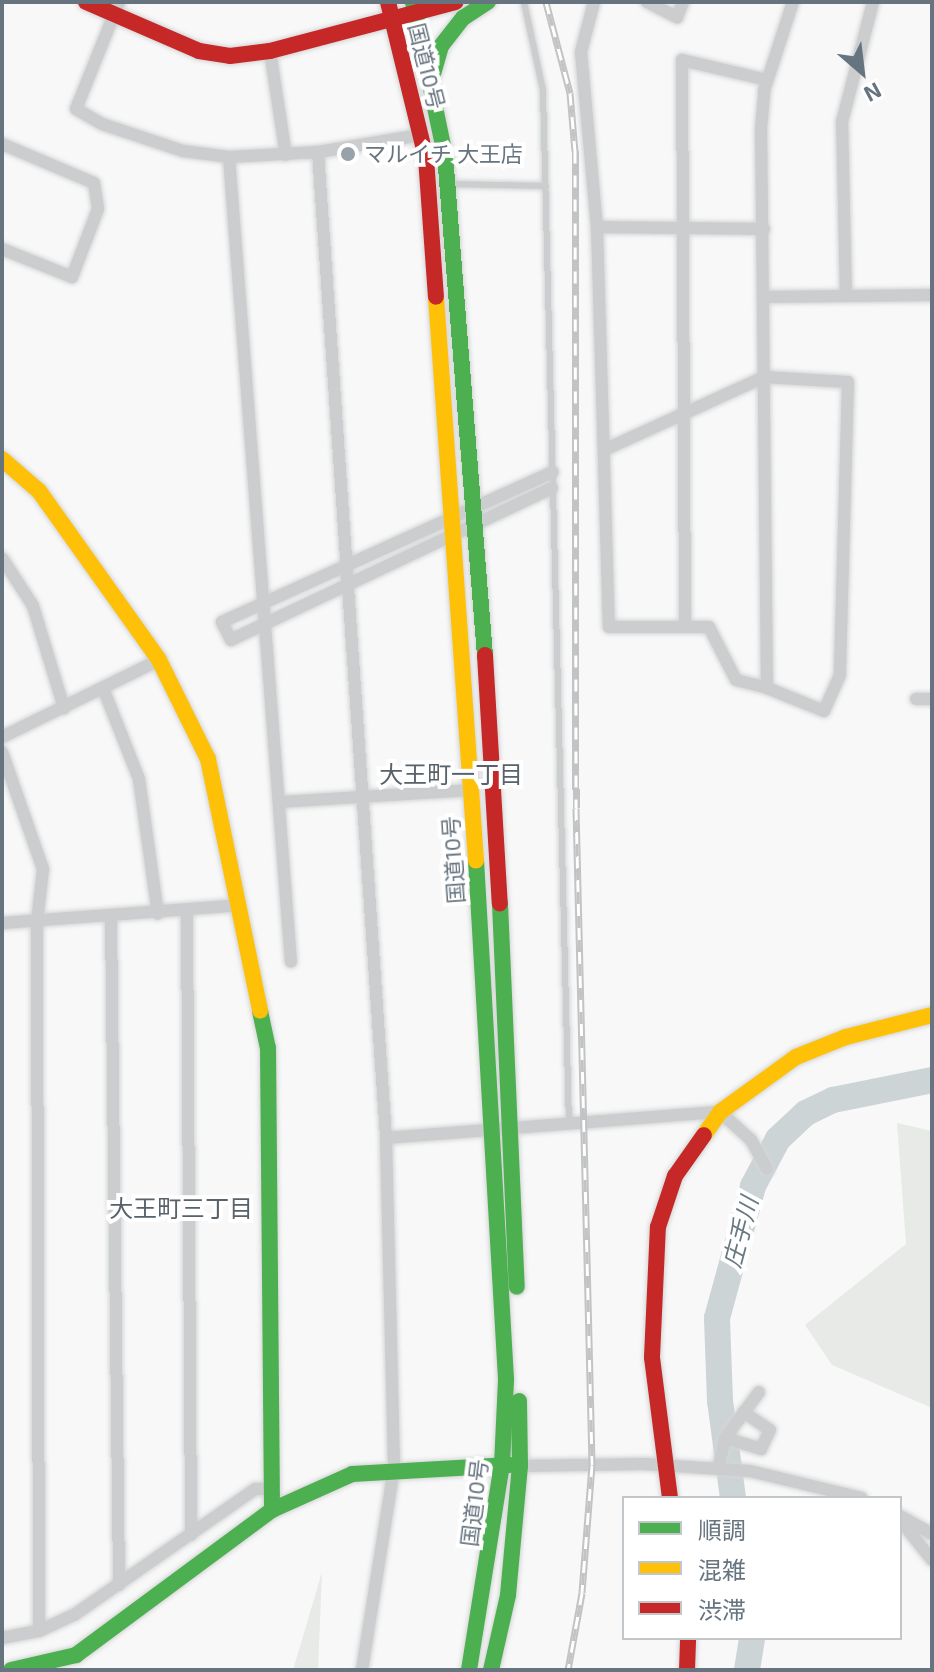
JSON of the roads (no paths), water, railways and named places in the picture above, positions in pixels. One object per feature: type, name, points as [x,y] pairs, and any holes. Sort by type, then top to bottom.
[{"type":"main road","points":[[86,2],[117,8],[199,51],[230,56],[270,51],[393,19],[414,7],[456,2]]},
{"type":"main road","name":"国道10号","points":[[388,2],[421,135],[495,1129],[506,1379],[502,1465],[469,1670]]},
{"type":"main road","points":[[432,77],[441,46],[463,18],[488,2]]},
{"type":"main road","name":"国道10号","points":[[414,7],[432,77],[448,184],[476,516],[514,1128],[520,1466],[508,1595],[491,1670]]},
{"type":"main road","points":[[2,459],[39,491],[159,660],[208,759],[268,1048],[272,1510]]},
{"type":"main road","points":[[670,1496],[662,1465],[652,1357],[658,1227],[675,1176],[720,1112],[796,1057],[846,1037],[932,1015]]},
{"type":"main road","points":[[11,1670],[76,1655],[272,1510],[352,1474],[394,1468],[520,1466]]},
{"type":"main road","points":[[687,1670],[688,1640]]},
{"type":"street","points":[[594,2],[581,52],[597,227],[609,627],[709,627],[736,680],[767,688],[824,711],[840,675],[848,382],[764,377],[604,450]]},
{"type":"street","points":[[647,2],[677,17],[683,2]]},
{"type":"street","points":[[767,688],[764,377],[767,297],[761,129],[767,80],[793,2]]},
{"type":"street","points":[[846,296],[842,122],[873,2]]},
{"type":"street","points":[[117,8],[76,109],[102,124],[183,151],[229,157],[318,152],[421,135]]},
{"type":"street","points":[[270,51],[286,155]]},
{"type":"street","points":[[685,626],[682,60],[767,80]]},
{"type":"street","points":[[2,144],[94,183],[98,209],[72,277],[2,249]]},
{"type":"street","points":[[318,152],[386,1138],[394,1468],[362,1670]]},
{"type":"street","points":[[229,157],[268,622],[291,962]]},
{"type":"street","points":[[597,227],[764,229]]},
{"type":"street","points":[[767,297],[932,295]]},
{"type":"street","points":[[476,516],[553,472]]},
{"type":"street","points":[[450,528],[349,584],[231,640],[222,622],[348,567],[552,488]]},
{"type":"street","points":[[2,558],[33,606],[64,708]]},
{"type":"street","points":[[2,737],[159,660]]},
{"type":"street","points":[[103,688],[139,779],[158,914]]},
{"type":"street","points":[[916,699],[932,699]]},
{"type":"street","points":[[2,752],[43,869],[37,922],[39,1631]]},
{"type":"street","points":[[280,802],[470,790]]},
{"type":"street","points":[[2,923],[158,914],[239,905]]},
{"type":"street","points":[[187,911],[191,1535]]},
{"type":"street","points":[[111,917],[114,1487],[119,1585]]},
{"type":"street","points":[[386,1138],[720,1112],[751,1140],[767,1169]]},
{"type":"street","points":[[712,1469],[725,1438],[759,1392]]},
{"type":"street","points":[[725,1438],[761,1449],[770,1430],[743,1412]]},
{"type":"street","points":[[520,1466],[662,1465],[750,1471],[854,1496]]},
{"type":"street","points":[[2,1638],[39,1631],[119,1585],[255,1489],[272,1489]]},
{"type":"street","points":[[902,1519],[932,1534]]},
{"type":"street","points":[[902,1521],[932,1560]]},
{"type":"lane","points":[[524,2],[543,91],[569,1123]]},
{"type":"lane","points":[[448,184],[546,186]]},
{"type":"waterway","name":"庄手川","points":[[733,1496],[720,1401],[717,1318],[753,1186],[778,1139],[806,1113],[833,1100],[932,1080]]},
{"type":"waterway","name":"庄手川","points":[[747,1670],[752,1640]]},
{"type":"railway","points":[[546,2],[570,93],[575,151],[576,808],[592,1465],[582,1593],[568,1670]]},
{"type":"place","name":"マルイチ 大王店","points":[[348,154]]},
{"type":"district","name":"大王町一丁目","points":[[451,774]]},
{"type":"district","name":"大王町三丁目","points":[[181,1208]]}]
